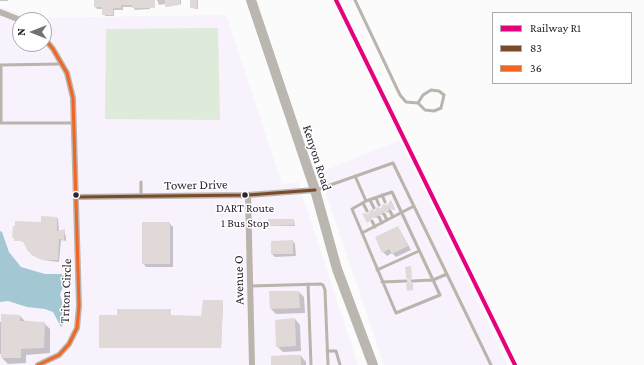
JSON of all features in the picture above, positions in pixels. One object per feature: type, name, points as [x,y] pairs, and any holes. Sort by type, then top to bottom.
[{"type":"main road","name":"Kenyon Road","points":[[251,0],[315,190],[337,269],[373,365]]},
{"type":"main road","name":"Kenyon Road","points":[[357,325],[367,365]]},
{"type":"street","points":[[2,14],[12,17]]},
{"type":"street","name":"Triton Circle","points":[[38,365],[59,355],[68,344],[77,328],[79,306],[75,123],[71,86],[62,64],[52,50]]},
{"type":"street","name":"Tower Drive","points":[[77,197],[248,195],[315,190]]},
{"type":"street","name":"Avenue O","points":[[248,195],[252,365]]},
{"type":"lane","points":[[355,0],[400,95],[406,102],[418,103],[425,110],[434,111],[441,108],[444,95],[439,91],[431,90],[423,95],[418,103]]},
{"type":"lane","points":[[62,64],[1,65],[1,123],[75,123]]},
{"type":"lane","points":[[315,190],[393,163],[491,365]]},
{"type":"lane","points":[[355,176],[367,201],[374,208]]},
{"type":"lane","points":[[141,182],[141,196]]},
{"type":"lane","points":[[392,192],[440,295],[396,313],[352,209],[376,198],[392,192]]},
{"type":"lane","points":[[382,195],[385,202]]},
{"type":"lane","points":[[376,198],[379,205]]},
{"type":"lane","points":[[367,201],[367,211]]},
{"type":"lane","points":[[362,233],[414,206]]},
{"type":"lane","points":[[390,212],[393,217]]},
{"type":"lane","points":[[384,214],[387,220]]},
{"type":"lane","points":[[379,217],[382,223]]},
{"type":"lane","points":[[372,220],[375,226]]},
{"type":"lane","points":[[377,270],[420,251]]},
{"type":"lane","points":[[412,281],[433,280],[447,274]]},
{"type":"lane","points":[[382,282],[406,281]]},
{"type":"lane","points":[[308,284],[311,365]]},
{"type":"lane","points":[[250,286],[321,284],[325,290],[328,365]]},
{"type":"lane","points":[[327,351],[336,351],[340,365]]},
{"type":"shaded area","points":[[0,7],[15,12],[12,12],[12,52],[52,52],[52,18],[226,15],[282,184],[298,182],[358,365],[0,365]]},
{"type":"shaded area","points":[[400,140],[508,365],[384,365],[319,173]]},
{"type":"green space","points":[[218,28],[220,120],[105,119],[106,29]]},
{"type":"water","points":[[0,231],[2,232],[9,252],[21,267],[45,274],[61,274],[65,277],[64,285],[60,294],[65,314],[64,324],[61,327],[53,312],[45,309],[27,307],[8,301],[0,302]]},
{"type":"building","points":[[94,0],[155,0],[155,8],[132,8],[132,5],[121,5],[121,8],[113,8],[113,15],[102,15],[102,7],[94,7]]},
{"type":"building","points":[[165,0],[180,0],[180,5],[165,7]]},
{"type":"building","points":[[190,0],[197,0],[197,8],[190,8]]},
{"type":"building","points":[[391,200],[395,209],[393,210],[389,208],[388,213],[383,211],[381,215],[377,215],[376,218],[371,218],[367,223],[362,213],[368,214],[371,209],[375,211],[377,207],[381,208],[383,204],[387,205]]},
{"type":"building","points":[[41,216],[57,217],[57,231],[65,229],[64,240],[59,239],[58,260],[44,260],[33,256],[27,250],[23,241],[14,241],[14,238],[12,238],[15,221],[41,222]]},
{"type":"building","points":[[268,219],[294,219],[294,225],[268,226]]},
{"type":"building","points":[[142,222],[170,222],[170,264],[142,264]]},
{"type":"building","points":[[398,226],[408,246],[392,254],[389,249],[382,253],[375,237]]},
{"type":"building","points":[[293,240],[293,254],[271,254],[271,241]]},
{"type":"building","points":[[411,266],[412,278],[409,282],[413,284],[413,290],[407,291],[406,284],[409,280],[406,278],[405,267]]},
{"type":"building","points":[[269,291],[299,291],[300,308],[270,309]]},
{"type":"building","points":[[203,300],[223,300],[221,348],[99,348],[99,315],[117,315],[117,309],[171,309],[171,315],[201,316]]},
{"type":"building","points":[[1,314],[20,315],[20,321],[45,322],[44,348],[21,349],[21,358],[1,358]]},
{"type":"building","points":[[295,318],[296,346],[276,347],[275,320]]},
{"type":"building","points":[[301,355],[301,365],[271,365],[271,356]]},
{"type":"rail line","name":"R1","points":[[336,0],[515,365]]},
{"type":"transit line","name":"36","points":[[38,365],[59,355],[69,344],[77,328],[79,306],[73,98],[67,73],[52,48]]},
{"type":"transit line","name":"83","points":[[77,197],[248,195],[315,190]]},
{"type":"place","name":"DART Route 1 Bus Stop","points":[[245,195]]}]
